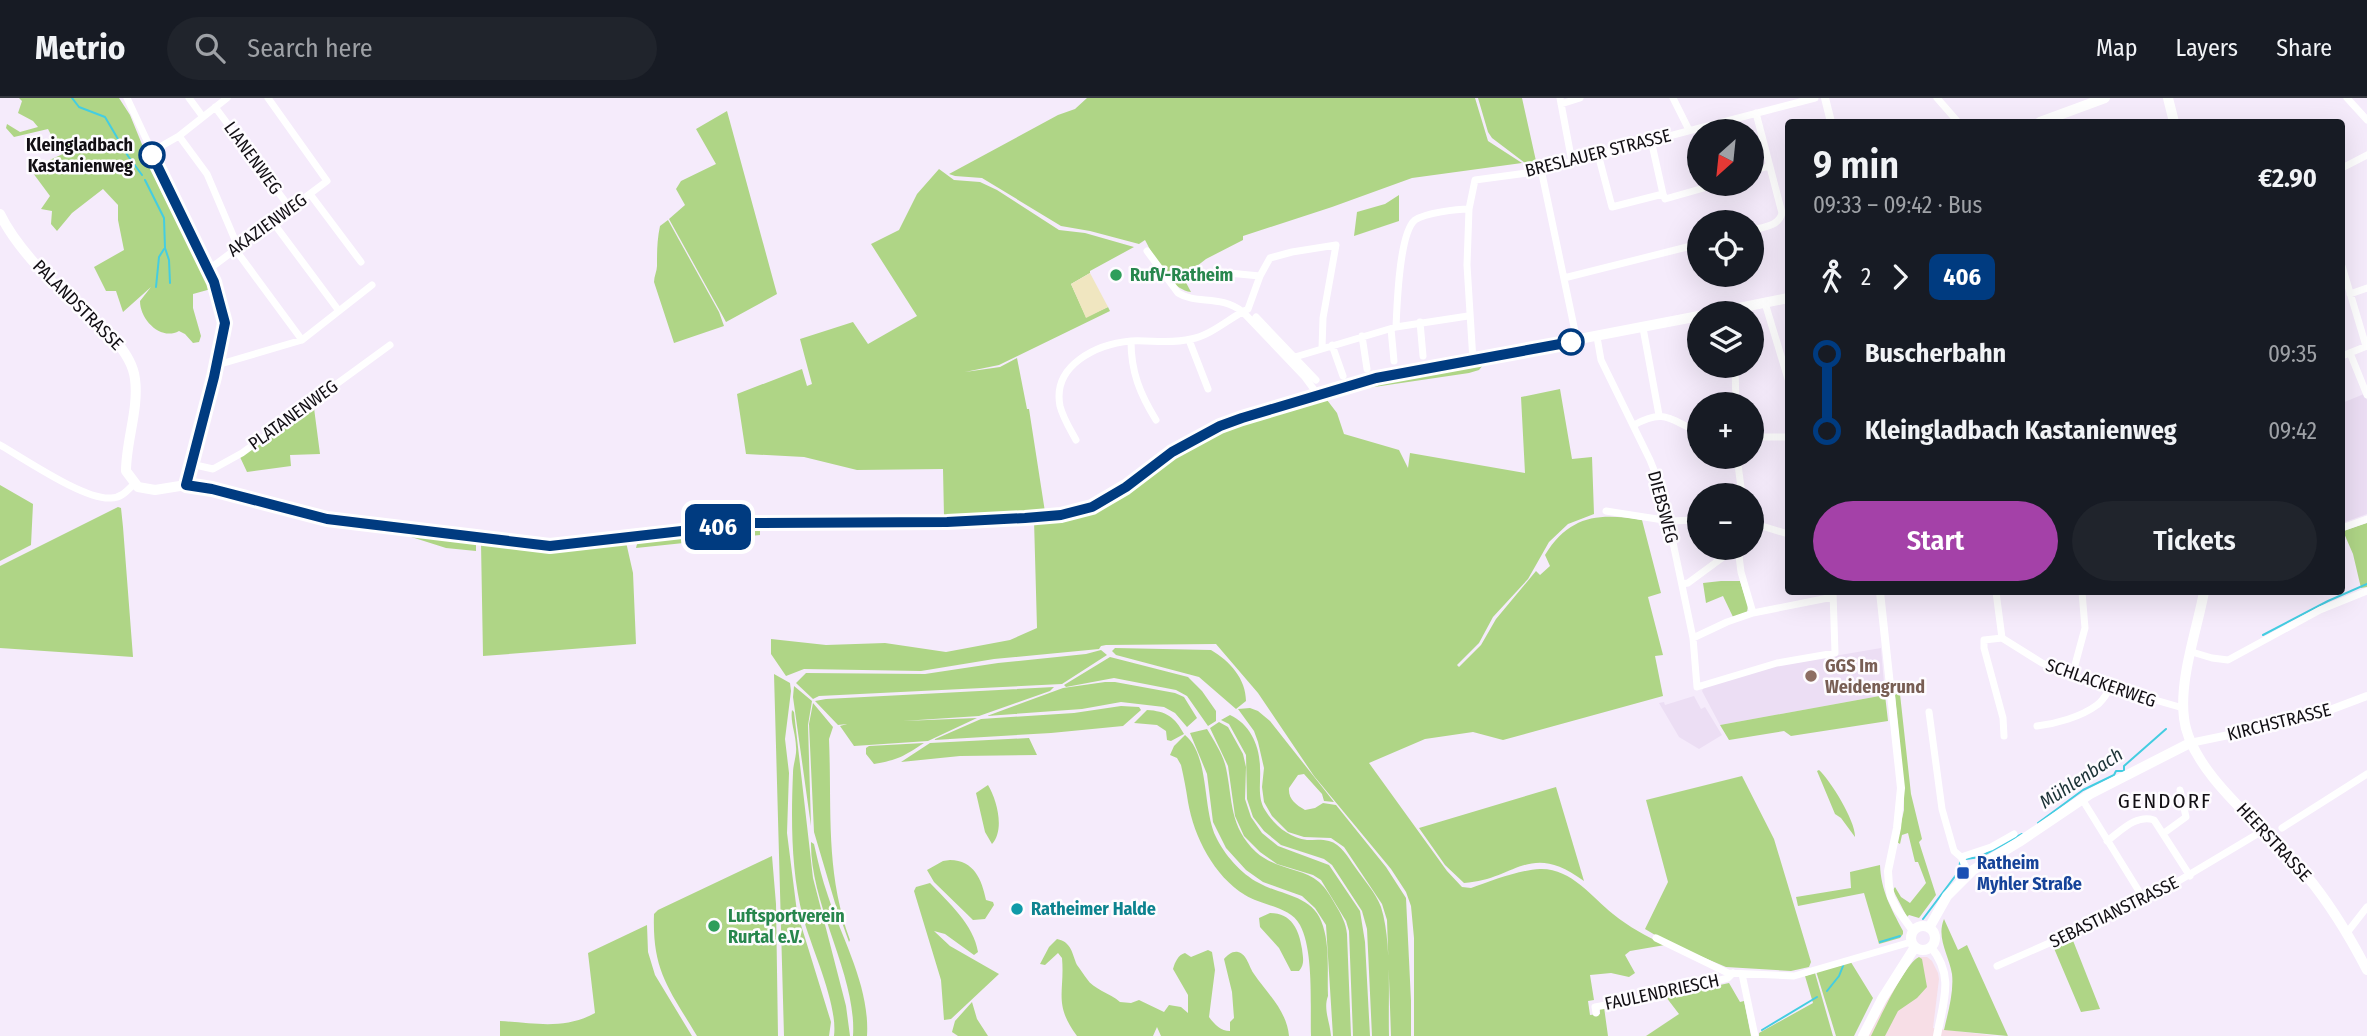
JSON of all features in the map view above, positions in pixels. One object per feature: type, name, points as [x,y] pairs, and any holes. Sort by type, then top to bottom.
[{"type":"main road","points":[[2047,119],[2092,100],[2105,98]]},
{"type":"main road","points":[[2168,98],[2173,119]]},
{"type":"main road","name":"PALANDSTRASSE","points":[[0,214],[19,244],[55,285],[117,343],[132,364],[136,390],[125,471],[134,484]]},
{"type":"main road","points":[[1765,303],[1785,299]]},
{"type":"main road","points":[[134,484],[145,490],[186,485],[212,489],[327,519],[550,546],[752,523],[947,522],[1061,515],[1092,507],[1126,487],[1172,452],[1220,426],[1318,395],[1376,378],[1687,319]]},
{"type":"main road","name":"HEERSTRASSE","points":[[2203,595],[2183,708],[2190,743],[2205,769],[2309,878],[2367,970]]},
{"type":"main road","points":[[1929,928],[1947,896],[1969,874],[2082,799],[2190,743]]},
{"type":"main road","points":[[1863,1036],[1913,940],[1921,927],[1929,928]]},
{"type":"main road","points":[[1913,940],[1924,950],[1930,947],[1935,938],[1929,928]]},
{"type":"street","points":[[127,98],[208,270],[218,293],[225,323],[186,485]]},
{"type":"street","points":[[189,98],[203,117]]},
{"type":"street","points":[[151,152],[179,136],[228,98]]},
{"type":"street","name":"AKAZIENWEG","points":[[208,270],[327,181],[268,98]]},
{"type":"street","points":[[1573,162],[1560,101],[1580,98]]},
{"type":"street","points":[[1673,98],[1687,126]]},
{"type":"street","name":"BRESLAUER STRASSE","points":[[1736,119],[1815,98]]},
{"type":"street","points":[[1825,98],[1830,119]]},
{"type":"street","points":[[1937,98],[1955,119]]},
{"type":"street","points":[[2347,98],[2367,120]]},
{"type":"street","name":"LIANENWEG","points":[[215,107],[290,208]]},
{"type":"street","points":[[1756,113],[1781,217],[1776,224],[1764,227]]},
{"type":"street","name":"BRESLAUER STRASSE","points":[[1472,361],[1467,265],[1469,209],[1475,180],[1573,162],[1687,131]]},
{"type":"street","points":[[179,136],[207,174],[236,248],[302,340]]},
{"type":"street","points":[[1651,140],[1665,198],[1687,192]]},
{"type":"street","points":[[1598,154],[1612,207],[1663,194]]},
{"type":"street","points":[[2345,166],[2367,155]]},
{"type":"street","points":[[1764,167],[1769,166]]},
{"type":"street","points":[[1541,169],[1577,341]]},
{"type":"street","points":[[310,194],[361,262]]},
{"type":"street","points":[[1394,361],[1393,328],[1408,230],[1413,222],[1432,215],[1469,209]]},
{"type":"street","points":[[272,221],[339,311]]},
{"type":"street","points":[[1076,440],[1065,421],[1060,396],[1065,373],[1081,357],[1094,350],[1131,341],[1189,340],[1213,330],[1248,309],[1269,258],[1336,245],[1323,318],[1322,348]]},
{"type":"street","points":[[1564,278],[1687,247]]},
{"type":"street","points":[[1147,251],[1178,293],[1185,298],[1218,300],[1235,305],[1318,395]]},
{"type":"street","points":[[1218,272],[1260,276]]},
{"type":"street","points":[[2345,276],[2367,346],[2345,355]]},
{"type":"street","points":[[217,365],[302,340],[372,285]]},
{"type":"street","points":[[2350,294],[2367,288]]},
{"type":"street","points":[[1765,303],[1785,358]]},
{"type":"street","points":[[1295,357],[1393,328],[1468,316]]},
{"type":"street","points":[[1256,317],[1317,380]]},
{"type":"street","points":[[1420,322],[1423,356]]},
{"type":"street","points":[[1643,328],[1659,415]]},
{"type":"street","points":[[1362,336],[1367,369]]},
{"type":"street","name":"DIEBSWEG","points":[[1597,337],[1601,359],[1654,470],[1671,521],[1693,638],[1697,687],[1777,663],[1836,653],[1833,595]]},
{"type":"street","points":[[1189,340],[1208,389]]},
{"type":"street","points":[[1131,341],[1131,363],[1135,380],[1156,420]]},
{"type":"street","name":"PLATANENWEG","points":[[191,464],[213,469],[242,453],[390,345]]},
{"type":"street","points":[[1332,345],[1343,376]]},
{"type":"street","points":[[2350,353],[2367,395]]},
{"type":"street","points":[[1634,425],[1659,415],[1687,427]]},
{"type":"street","points":[[1764,437],[1785,437]]},
{"type":"street","points":[[0,445],[90,496],[109,499],[118,497],[134,484]]},
{"type":"street","points":[[1606,511],[1671,521],[1687,520]]},
{"type":"street","points":[[2345,527],[2367,519]]},
{"type":"street","points":[[1764,527],[1785,533]]},
{"type":"street","points":[[1682,584],[1688,583],[1719,560]]},
{"type":"street","points":[[1740,560],[1753,613]]},
{"type":"street","points":[[2192,652],[2228,660],[2320,610],[2367,591]]},
{"type":"street","points":[[1693,638],[1753,613],[1829,595]]},
{"type":"street","points":[[1880,595],[1901,788],[1897,828],[1888,871],[1889,886],[1891,897],[1913,940]]},
{"type":"street","points":[[1996,595],[2002,638],[1984,640],[1984,648],[2003,718],[2004,736]]},
{"type":"street","points":[[2072,676],[2085,628],[2082,595]]},
{"type":"street","name":"SCHLACKERWEG","points":[[2002,638],[2042,663],[2072,676],[2183,708]]},
{"type":"street","points":[[2037,726],[2087,711],[2099,704],[2111,687]]},
{"type":"street","name":"KIRCHSTRASSE","points":[[2190,743],[2306,719],[2367,696]]},
{"type":"street","points":[[1929,712],[1942,808],[1954,850],[1961,857],[1969,874]]},
{"type":"street","points":[[2282,828],[2367,774]]},
{"type":"street","points":[[2164,833],[2186,817],[2180,790]]},
{"type":"street","points":[[2082,799],[2145,901]]},
{"type":"street","points":[[2107,841],[2138,819],[2145,817],[2154,820],[2190,876]]},
{"type":"street","name":"SEBASTIANSTRASSE","points":[[1997,966],[2145,901],[2264,830]]},
{"type":"street","points":[[1961,857],[1991,847],[2014,834]]},
{"type":"street","points":[[2346,934],[2367,907]]},
{"type":"street","name":"FAULENDRIESCH","points":[[1656,938],[1696,959],[1737,974],[1802,975],[1913,940]]},
{"type":"street","points":[[1930,947],[1941,960],[1946,975],[1937,1036]]},
{"type":"street","name":"FAULENDRIESCH","points":[[1596,1013],[1595,1007],[1657,996],[1737,974]]},
{"type":"street","name":"FAULENDRIESCH","points":[[1737,974],[1755,1036]]},
{"type":"shaded area","points":[[2364,394],[2367,400],[2367,514],[2345,522],[2345,402]]},
{"type":"shaded area","name":"GGS Im Weidengrund","points":[[1881,648],[1885,695],[1720,725],[1702,691],[1704,687],[1775,666]]},
{"type":"shaded area","points":[[1694,696],[1701,709],[1705,707],[1722,735],[1699,749],[1679,737],[1659,703],[1664,702],[1665,705]]},
{"type":"shaded area","points":[[1927,957],[1932,961],[1938,973],[1933,1028],[1995,1036],[1868,1036],[1894,987],[1915,959]]},
{"type":"green space","points":[[19,98],[119,98],[130,115],[161,191],[211,289],[193,294],[193,308],[201,336],[199,342],[193,343],[179,331],[165,333],[153,327],[144,315],[140,301],[151,287],[123,312],[116,291],[106,291],[94,267],[124,250],[118,205],[103,189],[72,213],[57,231],[51,224],[52,211],[41,209],[50,196],[30,169],[65,153],[48,129],[14,137],[6,128],[7,124],[20,132],[38,127],[18,113],[22,101]]},
{"type":"green space","points":[[1087,98],[1475,98],[1488,141],[1522,163],[1412,178],[1243,236],[1243,240],[1206,259],[1183,277],[1191,292],[1183,290],[1169,279],[1145,240],[1139,244],[1061,226],[982,178],[949,174],[1058,115],[1075,109]]},
{"type":"green space","points":[[1478,98],[1522,98],[1536,161],[1525,163],[1492,138]]},
{"type":"green space","points":[[727,111],[777,294],[726,322],[669,219],[685,205],[676,189],[681,181],[716,164],[696,129]]},
{"type":"green space","points":[[939,169],[954,180],[980,182],[997,190],[1059,230],[1085,233],[1134,247],[1071,284],[1086,317],[1108,307],[1110,311],[999,365],[965,372],[1000,367],[1017,358],[1029,409],[1045,512],[944,516],[943,469],[857,470],[804,457],[746,454],[737,394],[802,369],[807,386],[812,384],[800,339],[853,322],[868,344],[917,316],[871,244],[899,230],[917,194]]},
{"type":"green space","points":[[1399,195],[1399,221],[1354,236],[1357,212],[1385,204]]},
{"type":"green space","points":[[668,220],[719,312],[724,326],[674,343],[654,282],[660,226]]},
{"type":"green space","points":[[1483,365],[1479,370],[1469,373],[1347,391],[1368,383]]},
{"type":"green space","points":[[1560,389],[1572,459],[1592,457],[1594,514],[1568,524],[1549,542],[1528,579],[1493,617],[1479,643],[1457,665],[1459,667],[1481,645],[1496,619],[1536,571],[1540,575],[1550,566],[1545,555],[1565,532],[1575,525],[1599,517],[1642,520],[1661,593],[1648,597],[1663,655],[1655,656],[1663,696],[1503,740],[1473,732],[1425,739],[1369,763],[1447,871],[1462,887],[1471,888],[1523,871],[1540,869],[1562,873],[1619,919],[1665,945],[1630,951],[1625,955],[1635,973],[1629,977],[1611,973],[1590,975],[1594,1000],[1588,1001],[1590,1015],[1600,1014],[1600,1007],[1604,1007],[1608,1036],[1414,1036],[1414,938],[1411,906],[1406,892],[1391,869],[1314,776],[1258,693],[1216,644],[1106,645],[1099,649],[994,659],[921,671],[804,669],[786,676],[771,654],[771,639],[826,645],[885,643],[946,652],[1010,640],[1037,628],[1034,520],[1056,520],[1101,505],[1204,439],[1247,420],[1324,396],[1337,413],[1344,434],[1399,450],[1408,468],[1410,453],[1525,473],[1521,397]]},
{"type":"green space","points":[[314,408],[320,454],[290,455],[291,466],[247,472],[240,457]]},
{"type":"green space","points":[[0,485],[33,504],[31,545],[0,561]]},
{"type":"green space","points":[[118,507],[121,508],[123,527],[133,657],[0,648],[0,566]]},
{"type":"green space","points":[[2367,523],[2367,587],[2361,588],[2345,530]]},
{"type":"green space","points":[[343,525],[476,542],[476,551],[446,548],[405,535]]},
{"type":"green space","points":[[735,528],[760,528],[760,535],[636,548],[638,540]]},
{"type":"green space","points":[[626,542],[633,573],[636,644],[483,656],[481,543],[542,548]]},
{"type":"green space","points":[[1740,581],[1748,606],[1747,612],[1733,617],[1723,596],[1706,603],[1703,583]]},
{"type":"green space","points":[[1115,648],[1211,650],[1236,671],[1243,685],[1246,701],[1236,709],[1199,677],[1116,655],[1112,651]]},
{"type":"green space","points":[[1101,650],[1107,655],[1062,684],[819,696],[813,699],[796,683],[806,673],[925,674]]},
{"type":"green space","points":[[1110,657],[1188,677],[1216,711],[1216,721],[1208,726],[1187,696],[1176,690],[1114,678],[1066,687],[1064,685]]},
{"type":"green space","points":[[774,674],[790,683],[785,739],[789,773],[787,833],[797,912],[831,1022],[829,1036],[784,1036]]},
{"type":"green space","points":[[1105,682],[1175,693],[1184,697],[1197,718],[1187,727],[1175,713],[1164,707],[1121,702],[1082,709],[987,716],[1063,688]]},
{"type":"green space","points":[[1899,685],[1911,794],[1922,839],[1919,842],[1936,895],[1919,918],[1909,915],[1907,917],[1893,890],[1895,887],[1901,897],[1910,903],[1926,883],[1918,862],[1915,862],[1908,833],[1902,835],[1900,844],[1897,842],[1904,810],[1894,686]]},
{"type":"green space","points":[[794,686],[812,701],[808,725],[811,826],[793,697]]},
{"type":"green space","points":[[1054,687],[1050,691],[979,716],[903,721],[977,718],[928,741],[854,746],[840,726],[847,724],[838,725],[815,701],[826,699]]},
{"type":"green space","points":[[1885,695],[1888,721],[1791,736],[1784,731],[1729,740],[1720,725]]},
{"type":"green space","points":[[813,703],[833,727],[829,739],[831,841],[837,890],[849,942],[814,832],[809,724]]},
{"type":"green space","points":[[1121,706],[1139,707],[1141,710],[1123,726],[933,740],[981,719],[1074,713]]},
{"type":"green space","points":[[1250,708],[1270,721],[1334,802],[1324,801],[1322,794],[1304,774],[1298,775],[1289,788],[1293,801],[1305,810],[1323,803],[1336,805],[1386,867],[1406,898],[1411,1036],[1391,1036],[1387,920],[1382,904],[1344,847],[1331,838],[1304,837],[1288,832],[1272,816],[1264,802],[1264,768],[1258,742],[1254,731],[1238,709]]},
{"type":"green space","points":[[792,710],[813,878],[846,1006],[850,1036],[834,1036],[828,993],[799,900],[793,846],[792,791],[796,750]]},
{"type":"green space","points":[[1147,710],[1169,716],[1184,734],[1171,741],[1167,740],[1166,731],[1157,725],[1134,723]]},
{"type":"green space","points":[[1230,715],[1243,724],[1256,744],[1260,760],[1261,800],[1269,816],[1277,826],[1294,837],[1326,840],[1337,845],[1347,855],[1379,902],[1387,936],[1389,1036],[1372,1036],[1367,929],[1362,911],[1332,865],[1324,859],[1281,845],[1264,831],[1253,817],[1247,799],[1246,755],[1229,724],[1221,720]]},
{"type":"green space","points":[[1219,722],[1228,727],[1243,754],[1246,767],[1245,799],[1251,817],[1262,833],[1278,846],[1329,865],[1360,911],[1365,942],[1370,1036],[1353,1036],[1349,931],[1346,921],[1321,880],[1277,864],[1244,836],[1235,816],[1228,766],[1210,728]]},
{"type":"green space","points":[[1207,729],[1225,763],[1233,813],[1247,842],[1264,858],[1313,877],[1328,893],[1341,915],[1347,934],[1351,1036],[1333,1036],[1326,925],[1315,908],[1302,896],[1263,882],[1246,870],[1226,848],[1213,822],[1207,774],[1190,733]]},
{"type":"green space","points":[[1185,735],[1198,756],[1212,825],[1228,857],[1252,879],[1305,902],[1319,916],[1327,943],[1326,1006],[1331,1036],[1311,1036],[1309,964],[1300,925],[1290,914],[1252,899],[1234,887],[1215,866],[1200,842],[1191,815],[1181,765],[1177,758],[1170,755],[1174,746]]},
{"type":"green space","points":[[1029,738],[1037,755],[960,756],[901,762],[930,743]]},
{"type":"green space","points":[[924,743],[900,757],[874,764],[866,754],[866,748],[869,746]]},
{"type":"green space","points":[[1819,770],[1842,802],[1855,837],[1835,814],[1817,771]]},
{"type":"green space","points":[[1742,776],[1774,839],[1811,962],[1809,967],[1791,971],[1726,967],[1667,942],[1645,929],[1668,882],[1646,800]]},
{"type":"green space","points":[[988,785],[997,807],[999,823],[992,844],[985,832],[976,793]]},
{"type":"green space","points":[[1556,787],[1584,881],[1565,869],[1536,863],[1464,883],[1445,865],[1419,828]]},
{"type":"green space","points":[[811,842],[814,844],[826,890],[860,982],[867,1018],[867,1036],[853,1036],[848,989],[818,891]]},
{"type":"green space","name":"Luftsportverein Rurtal e.V.","points":[[772,856],[776,904],[778,1036],[697,1036],[664,979],[659,965],[654,914]]},
{"type":"green space","points":[[950,860],[965,863],[976,872],[986,900],[994,905],[985,919],[973,920],[934,882],[927,870]]},
{"type":"green space","points":[[1880,865],[1885,891],[1903,931],[1900,938],[1879,944],[1864,893],[1798,906],[1796,897],[1851,888],[1850,872]]},
{"type":"green space","points":[[930,883],[966,923],[978,952],[974,955],[945,934],[934,931],[950,946],[999,974],[951,1019],[944,1020],[941,980],[914,891],[916,887]]},
{"type":"green space","points":[[1270,913],[1289,919],[1296,929],[1303,958],[1299,971],[1291,971],[1279,948],[1260,927],[1259,918]]},
{"type":"green space","points":[[1944,919],[1958,950],[1967,945],[2008,1036],[1944,1030],[1952,974],[1942,940]]},
{"type":"green space","points":[[647,925],[648,952],[655,975],[692,1036],[500,1036],[500,1021],[561,1024],[595,1013],[588,953]]},
{"type":"green space","points":[[2072,938],[2100,1009],[2081,1012],[2053,946]]},
{"type":"green space","points":[[1057,939],[1069,946],[1077,965],[1093,986],[1120,1002],[1131,1003],[1139,1000],[1164,1012],[1169,1005],[1181,1007],[1188,1013],[1188,995],[1173,969],[1179,957],[1185,953],[1191,957],[1208,950],[1212,952],[1215,970],[1209,1017],[1218,1027],[1230,1031],[1230,1022],[1234,1018],[1232,992],[1224,959],[1232,953],[1241,953],[1285,1018],[1289,1036],[1161,1036],[1157,1027],[1153,1036],[1077,1036],[1062,1006],[1062,958],[1058,953],[1045,965],[1040,964],[1049,947]]},
{"type":"green space","points":[[1919,957],[1922,959],[1927,987],[1898,1011],[1885,1036],[1871,1036],[1900,980]]},
{"type":"green space","points":[[1849,959],[1873,998],[1854,1036],[1836,1036],[1816,971]]},
{"type":"green space","points":[[1815,973],[1833,1036],[1759,1036],[1759,1033],[1813,1003],[1805,976]]},
{"type":"green space","points":[[1729,983],[1740,1002],[1744,1001],[1751,1036],[1646,1036],[1679,1014],[1666,997]]},
{"type":"green space","points":[[972,1002],[977,1019],[988,1036],[958,1036],[952,1032],[955,1021]]},
{"type":"sand","points":[[1090,273],[1108,307],[1086,318],[1071,284]]},
{"type":"waterway","points":[[72,98],[79,107],[105,117],[142,175]]},
{"type":"waterway","points":[[145,180],[164,218],[170,283]]},
{"type":"waterway","points":[[156,287],[159,257],[164,249]]},
{"type":"waterway","name":"Mühlenbach","points":[[2345,594],[2367,584]]},
{"type":"waterway","name":"Mühlenbach","points":[[2263,635],[2342,595]]},
{"type":"waterway","name":"Mühlenbach","points":[[2038,823],[2083,790],[2114,775],[2116,771],[2124,771],[2124,766],[2166,729]]},
{"type":"waterway","name":"Mühlenbach","points":[[1966,859],[1980,857],[2022,834]]},
{"type":"waterway","name":"Mühlenbach","points":[[1923,919],[1959,871],[1960,862]]},
{"type":"waterway","name":"Mühlenbach","points":[[1880,942],[1900,936]]},
{"type":"waterway","name":"Mühlenbach","points":[[1827,991],[1843,966]]},
{"type":"waterway","name":"Mühlenbach","points":[[1762,1030],[1817,997]]},
{"type":"bus line","name":"406","points":[[152,155],[214,282],[225,323],[186,485],[212,489],[327,519],[550,546],[752,523],[947,522],[1061,515],[1092,507],[1126,487],[1172,452],[1220,426],[1242,418],[1376,378],[1571,342]]},
{"type":"place","name":"Kleingladbach Kastanienweg","points":[[152,155]]},
{"type":"place","name":"RufV-Ratheim","points":[[1116,275]]},
{"type":"place","name":"GGS Im Weidengrund","points":[[1811,676]]},
{"type":"place","name":"Ratheim Myhler Straße","points":[[1963,873]]},
{"type":"place","name":"Ratheimer Halde","points":[[1017,909]]},
{"type":"place","name":"Luftsportverein Rurtal e.V.","points":[[714,926]]},
{"type":"district","name":"GENDORF","points":[[2165,801]]}]
